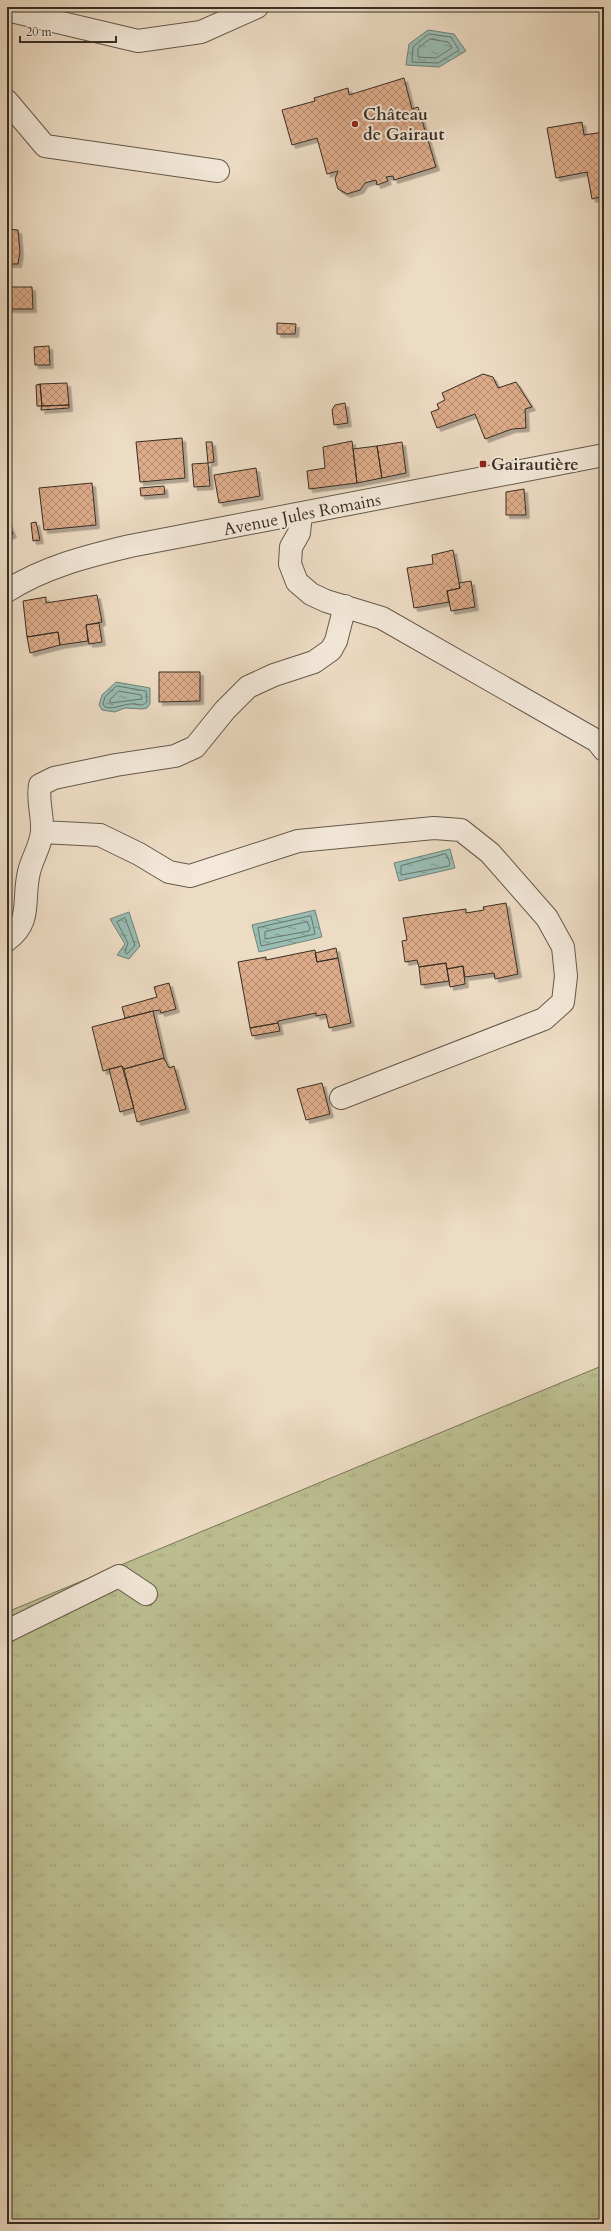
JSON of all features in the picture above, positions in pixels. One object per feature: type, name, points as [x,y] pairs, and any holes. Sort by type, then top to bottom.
[{"type":"street","points":[[7,10],[138,41],[201,32],[257,7]]},
{"type":"street","points":[[7,101],[45,146],[218,171]]},
{"type":"street","name":"Avenue Jules Romains","points":[[7,591],[44,571],[101,553],[604,455]]},
{"type":"street","points":[[301,514],[299,533],[291,547],[290,564],[297,582],[310,594],[326,601],[382,618],[597,741],[604,750]]},
{"type":"street","points":[[7,940],[17,932],[25,917],[29,872],[37,853],[42,832],[39,792],[40,785],[54,778],[116,765],[175,756],[196,747],[225,710],[248,688],[274,675],[314,662],[331,650],[336,641],[345,606]]},
{"type":"street","points":[[42,832],[100,835],[133,851],[169,872],[190,876],[298,841],[434,828],[461,830],[490,853],[547,918],[564,947],[566,976],[563,1002],[544,1019],[341,1098]]},
{"type":"street","points":[[7,1631],[119,1576],[146,1594]]},
{"type":"green space","points":[[604,1365],[604,2224],[7,2224],[7,1612]]},
{"type":"water","points":[[428,30],[454,34],[466,51],[439,67],[406,65],[409,44]]},
{"type":"water","points":[[116,682],[150,688],[150,704],[147,708],[142,709],[125,708],[115,712],[102,710],[99,705],[102,695]]},
{"type":"water","points":[[450,849],[455,868],[399,881],[394,863]]},
{"type":"water","points":[[315,910],[322,937],[259,952],[252,925]]},
{"type":"water","points":[[129,912],[140,946],[129,959],[117,955],[125,944],[110,919]]},
{"type":"building","name":"Château de Gairaut","points":[[404,78],[412,109],[418,107],[436,167],[394,180],[393,176],[386,177],[388,181],[377,185],[376,180],[365,183],[360,190],[347,194],[338,189],[335,179],[338,171],[327,174],[317,138],[292,145],[282,110],[315,101],[314,98],[348,88],[349,95]]},
{"type":"building","points":[[582,122],[584,135],[604,132],[604,196],[592,199],[587,172],[556,178],[547,128]]},
{"type":"building","points":[[7,229],[18,230],[20,252],[18,264],[7,264]]},
{"type":"building","points":[[7,287],[32,287],[33,309],[7,309]]},
{"type":"building","points":[[277,323],[296,324],[295,334],[277,334]]},
{"type":"building","points":[[49,346],[50,365],[35,365],[34,347]]},
{"type":"building","points":[[483,374],[493,377],[498,388],[516,382],[532,407],[525,409],[526,428],[512,429],[485,439],[475,414],[437,428],[431,412],[439,409],[437,404],[445,400],[442,393]]},
{"type":"building","points":[[67,383],[69,405],[42,406],[40,384]]},
{"type":"building","points":[[40,384],[42,406],[37,406],[36,385]]},
{"type":"building","points":[[345,403],[348,423],[334,425],[332,410],[335,405]]},
{"type":"building","points":[[69,405],[69,408],[41,410],[42,406]]},
{"type":"building","points":[[182,438],[185,478],[140,482],[136,442]]},
{"type":"building","points":[[352,441],[357,483],[309,489],[307,471],[325,468],[323,447]]},
{"type":"building","points":[[206,442],[212,442],[214,462],[208,463]]},
{"type":"building","points":[[402,442],[406,473],[382,478],[377,446]]},
{"type":"building","points":[[377,446],[382,478],[357,483],[353,449]]},
{"type":"building","points":[[208,463],[210,486],[194,487],[192,464]]},
{"type":"building","points":[[256,468],[260,496],[219,503],[214,475]]},
{"type":"building","points":[[92,483],[96,525],[44,530],[39,488]]},
{"type":"building","points":[[164,486],[165,494],[141,496],[140,488]]},
{"type":"building","points":[[524,489],[526,515],[506,515],[506,492]]},
{"type":"building","points":[[7,520],[13,534],[7,537]]},
{"type":"building","points":[[36,522],[40,540],[33,541],[31,523]]},
{"type":"building","points":[[453,550],[460,588],[447,591],[449,602],[414,608],[407,568],[433,564],[432,555]]},
{"type":"building","points":[[471,581],[475,607],[451,611],[447,591],[460,588],[459,583]]},
{"type":"building","points":[[97,595],[102,622],[86,625],[88,641],[60,645],[58,632],[27,637],[23,601],[46,597],[46,603]]},
{"type":"building","points":[[99,623],[102,642],[89,644],[86,625]]},
{"type":"building","points":[[58,632],[60,645],[30,653],[27,637]]},
{"type":"building","points":[[159,672],[200,672],[200,701],[159,702]]},
{"type":"building","points":[[506,903],[518,974],[495,979],[494,973],[465,977],[463,966],[447,969],[446,963],[419,967],[417,960],[405,962],[402,941],[407,940],[403,918],[466,909],[466,913],[484,910],[483,907]]},
{"type":"building","points":[[336,948],[338,958],[317,962],[315,953]]},
{"type":"building","points":[[315,950],[317,962],[338,958],[351,1023],[329,1028],[326,1014],[316,1016],[316,1013],[278,1021],[278,1023],[250,1028],[238,962],[266,957],[266,960]]},
{"type":"building","points":[[446,963],[449,981],[421,985],[419,967]]},
{"type":"building","points":[[463,966],[465,984],[450,987],[447,969]]},
{"type":"building","points":[[169,983],[176,1009],[161,1013],[160,1010],[153,1011],[125,1018],[122,1007],[157,997],[154,987]]},
{"type":"building","points":[[153,1011],[164,1058],[124,1069],[122,1066],[103,1071],[92,1027]]},
{"type":"building","points":[[278,1023],[280,1031],[252,1036],[250,1028]]},
{"type":"building","points":[[164,1058],[169,1068],[174,1066],[186,1109],[137,1122],[124,1069]]},
{"type":"building","points":[[122,1066],[134,1108],[120,1112],[109,1069]]},
{"type":"building","points":[[322,1083],[330,1114],[306,1120],[297,1089]]},
{"type":"place","name":"Château de Gairaut","points":[[355,124]]},
{"type":"place","name":"Gairautière","points":[[483,464]]}]
